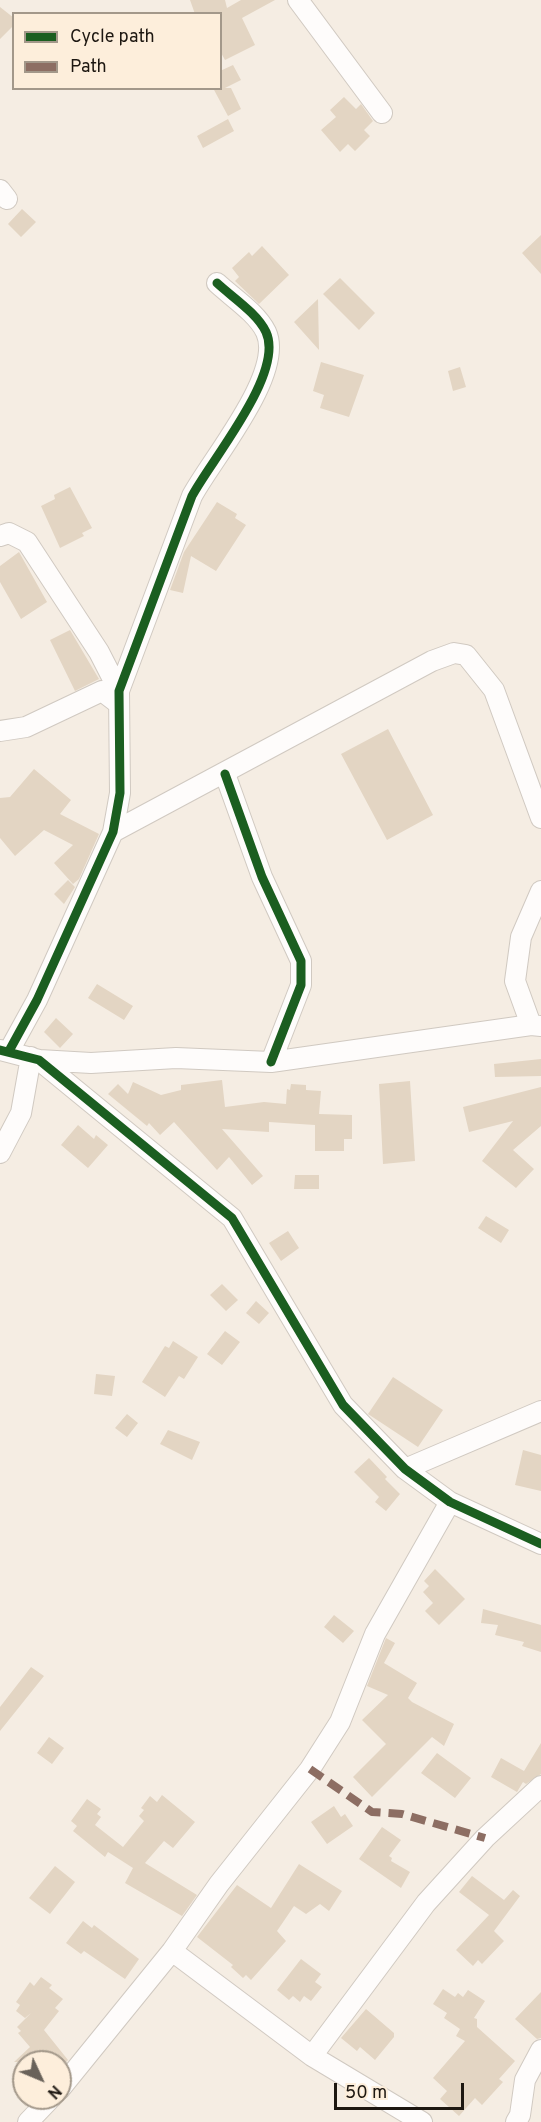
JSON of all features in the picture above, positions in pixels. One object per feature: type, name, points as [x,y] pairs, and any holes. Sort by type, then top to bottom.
[{"type":"street","points":[[298,0],[382,113]]},
{"type":"street","points":[[217,283],[255,318],[267,333],[267,363],[252,404],[206,470],[192,496],[119,698],[120,793],[113,832],[37,1000],[5,1050],[35,1059],[91,1063],[176,1058],[271,1062],[536,1025],[515,981],[521,937],[541,891]]},
{"type":"street","points":[[0,536],[9,533],[27,542],[99,652],[119,698]]},
{"type":"street","points":[[113,832],[432,661],[454,653],[466,655],[494,690],[541,818]]},
{"type":"street","points":[[0,730],[26,727],[102,691],[119,698]]},
{"type":"street","points":[[225,774],[262,877],[301,961],[301,985],[271,1062]]},
{"type":"street","points":[[0,1153],[21,1113],[35,1059]]},
{"type":"street","points":[[35,1059],[232,1218],[343,1405],[405,1469],[450,1502],[541,1544]]},
{"type":"street","points":[[405,1469],[541,1411]]},
{"type":"street","points":[[72,2074],[172,1951],[219,1884],[310,1769],[340,1722],[375,1634],[450,1502]]},
{"type":"street","points":[[312,2056],[426,1903],[485,1838],[541,1786]]},
{"type":"street","points":[[172,1951],[312,2056],[422,2122]]},
{"type":"street","points":[[516,2122],[520,2115],[525,2080],[541,2050]]},
{"type":"street","points":[[28,2122],[40,2110]]},
{"type":"building","points":[[190,0],[225,0],[227,8],[241,0],[275,0],[242,18],[255,45],[225,60],[222,55],[222,12],[194,12]]},
{"type":"building","points":[[0,7],[12,16],[12,27],[0,39]]},
{"type":"building","points":[[233,65],[241,80],[225,88],[231,88],[241,109],[228,116],[214,90],[222,90],[222,70]]},
{"type":"building","points":[[344,97],[356,109],[361,104],[373,121],[364,130],[370,136],[355,151],[348,144],[340,152],[321,130],[336,117],[330,110]]},
{"type":"building","points":[[228,119],[234,131],[203,148],[197,136]]},
{"type":"building","points":[[22,209],[36,222],[21,237],[8,224]]},
{"type":"building","points":[[541,235],[541,274],[522,253]]},
{"type":"building","points":[[262,246],[289,275],[259,304],[235,281],[239,277],[232,268],[249,252],[252,256]]},
{"type":"building","points":[[340,278],[375,313],[359,330],[323,294]]},
{"type":"building","points":[[318,299],[319,350],[294,322]]},
{"type":"building","points":[[321,362],[364,375],[349,417],[320,408],[324,395],[313,391]]},
{"type":"building","points":[[460,367],[466,387],[453,391],[448,371]]},
{"type":"building","points":[[70,487],[92,528],[82,533],[84,536],[60,548],[41,506],[55,499],[54,495]]},
{"type":"building","points":[[217,502],[237,514],[235,518],[246,525],[216,571],[191,556],[183,593],[170,590],[184,552]]},
{"type":"building","points":[[19,552],[47,602],[21,619],[0,582],[0,566]]},
{"type":"building","points":[[70,630],[99,679],[75,691],[50,640]]},
{"type":"building","points":[[388,729],[433,815],[387,840],[341,754]]},
{"type":"building","points":[[34,769],[71,800],[60,814],[99,834],[79,879],[73,884],[54,863],[73,845],[44,830],[15,856],[0,838],[0,798],[10,797]]},
{"type":"building","points":[[68,880],[75,887],[64,904],[54,894]]},
{"type":"building","points":[[97,984],[133,1006],[124,1020],[88,998]]},
{"type":"building","points":[[56,1018],[73,1034],[60,1048],[44,1032]]},
{"type":"building","points":[[541,1059],[541,1076],[495,1077],[494,1064]]},
{"type":"building","points":[[222,1080],[225,1107],[264,1102],[286,1104],[287,1089],[290,1090],[291,1084],[306,1085],[306,1090],[321,1091],[319,1114],[352,1115],[352,1139],[344,1139],[344,1151],[315,1151],[315,1125],[269,1122],[269,1132],[222,1129],[263,1176],[252,1185],[229,1157],[217,1170],[174,1122],[160,1135],[149,1123],[147,1126],[108,1094],[118,1084],[128,1094],[133,1082],[161,1095],[181,1090],[181,1085]]},
{"type":"building","points":[[410,1081],[415,1161],[383,1164],[379,1084]]},
{"type":"building","points":[[541,1087],[541,1126],[513,1150],[534,1169],[516,1188],[482,1161],[513,1121],[469,1132],[463,1107]]},
{"type":"building","points":[[78,1125],[94,1139],[96,1135],[108,1145],[88,1168],[61,1145]]},
{"type":"building","points":[[295,1175],[319,1175],[319,1189],[294,1189]]},
{"type":"building","points":[[486,1216],[509,1230],[501,1243],[478,1228]]},
{"type":"building","points":[[288,1231],[299,1248],[281,1261],[269,1243]]},
{"type":"building","points":[[222,1284],[238,1300],[226,1311],[210,1295]]},
{"type":"building","points":[[256,1301],[269,1313],[259,1324],[246,1313]]},
{"type":"building","points":[[225,1331],[240,1342],[222,1365],[207,1354]]},
{"type":"building","points":[[173,1341],[198,1357],[184,1379],[179,1376],[165,1397],[142,1382],[165,1346],[169,1348]]},
{"type":"building","points":[[96,1374],[115,1376],[112,1396],[94,1394]]},
{"type":"building","points":[[393,1377],[443,1410],[418,1447],[368,1414]]},
{"type":"building","points":[[127,1414],[138,1423],[127,1437],[115,1428]]},
{"type":"building","points":[[168,1430],[200,1442],[192,1460],[160,1444]]},
{"type":"building","points":[[523,1450],[541,1455],[541,1491],[515,1485]]},
{"type":"building","points":[[369,1458],[400,1494],[386,1511],[375,1502],[379,1497],[354,1472]]},
{"type":"building","points":[[435,1569],[465,1599],[439,1625],[425,1611],[433,1603],[423,1592],[429,1586],[424,1581]]},
{"type":"building","points":[[483,1609],[541,1625],[541,1652],[522,1646],[524,1642],[495,1635],[498,1625],[481,1623]]},
{"type":"building","points":[[334,1615],[354,1631],[343,1643],[324,1627]]},
{"type":"building","points":[[386,1638],[395,1643],[384,1663],[417,1683],[408,1698],[454,1724],[444,1746],[432,1737],[372,1797],[353,1777],[386,1744],[362,1720],[388,1695],[367,1686]]},
{"type":"building","points":[[31,1667],[44,1676],[0,1731],[0,1707]]},
{"type":"building","points":[[49,1737],[64,1748],[52,1764],[37,1753]]},
{"type":"building","points":[[541,1743],[541,1774],[526,1784],[523,1782],[517,1792],[491,1777],[501,1758],[524,1771]]},
{"type":"building","points":[[437,1753],[471,1778],[455,1798],[421,1773]]},
{"type":"building","points":[[162,1795],[195,1822],[173,1848],[164,1841],[145,1863],[197,1895],[182,1916],[125,1883],[133,1868],[108,1852],[105,1857],[73,1831],[77,1826],[71,1821],[87,1799],[101,1809],[97,1814],[101,1817],[95,1825],[123,1847],[144,1821],[139,1816],[144,1810],[141,1808],[150,1796],[157,1802]]},
{"type":"building","points":[[334,1806],[341,1817],[345,1814],[353,1826],[327,1844],[311,1822]]},
{"type":"building","points":[[382,1827],[401,1840],[389,1856],[392,1858],[391,1861],[410,1872],[401,1888],[359,1859]]},
{"type":"building","points":[[299,1864],[342,1891],[329,1911],[320,1904],[306,1914],[294,1906],[277,1931],[286,1941],[251,1980],[246,1975],[243,1978],[231,1967],[233,1965],[197,1937],[237,1885],[271,1908]]},
{"type":"building","points":[[55,1866],[75,1882],[50,1914],[29,1898]]},
{"type":"building","points":[[472,1876],[504,1900],[513,1890],[520,1896],[494,1931],[504,1941],[482,1964],[478,1960],[473,1966],[456,1950],[489,1915],[459,1892]]},
{"type":"building","points":[[83,1921],[92,1928],[94,1925],[139,1959],[125,1979],[84,1951],[81,1954],[66,1943]]},
{"type":"building","points":[[301,1959],[321,1974],[315,1982],[322,1987],[311,2001],[304,1996],[300,2002],[293,1996],[289,2000],[277,1990]]},
{"type":"building","points":[[41,1977],[52,1985],[49,1988],[63,1999],[55,2008],[59,2011],[44,2030],[60,2050],[27,2050],[30,2047],[18,2033],[21,2031],[17,2027],[31,2013],[25,2018],[16,2011],[20,2005],[16,2002],[30,1982],[34,1986]]},
{"type":"building","points":[[443,1989],[455,1997],[458,1993],[463,1997],[468,1990],[485,2001],[474,2018],[477,2019],[477,2027],[515,2061],[499,2079],[503,2082],[482,2105],[475,2098],[459,2116],[440,2099],[447,2091],[433,2078],[465,2041],[456,2036],[460,2029],[444,2018],[447,2013],[433,2004]]},
{"type":"building","points":[[541,1992],[541,2038],[537,2039],[515,2019]]},
{"type":"building","points":[[366,2009],[394,2033],[394,2037],[375,2060],[360,2047],[357,2051],[341,2038]]},
{"type":"marked path","points":[[310,1769],[372,1812],[402,1814],[485,1838]]},
{"type":"cycle path","points":[[9,1051],[37,1000],[113,832],[120,793],[119,691],[192,496],[243,416],[265,370],[269,349],[266,332],[250,312],[217,283]]},
{"type":"cycle path","points":[[225,774],[262,877],[301,961],[301,985],[271,1062]]},
{"type":"cycle path","points":[[0,1050],[39,1060],[232,1218],[343,1405],[405,1469],[450,1502],[541,1544]]}]
